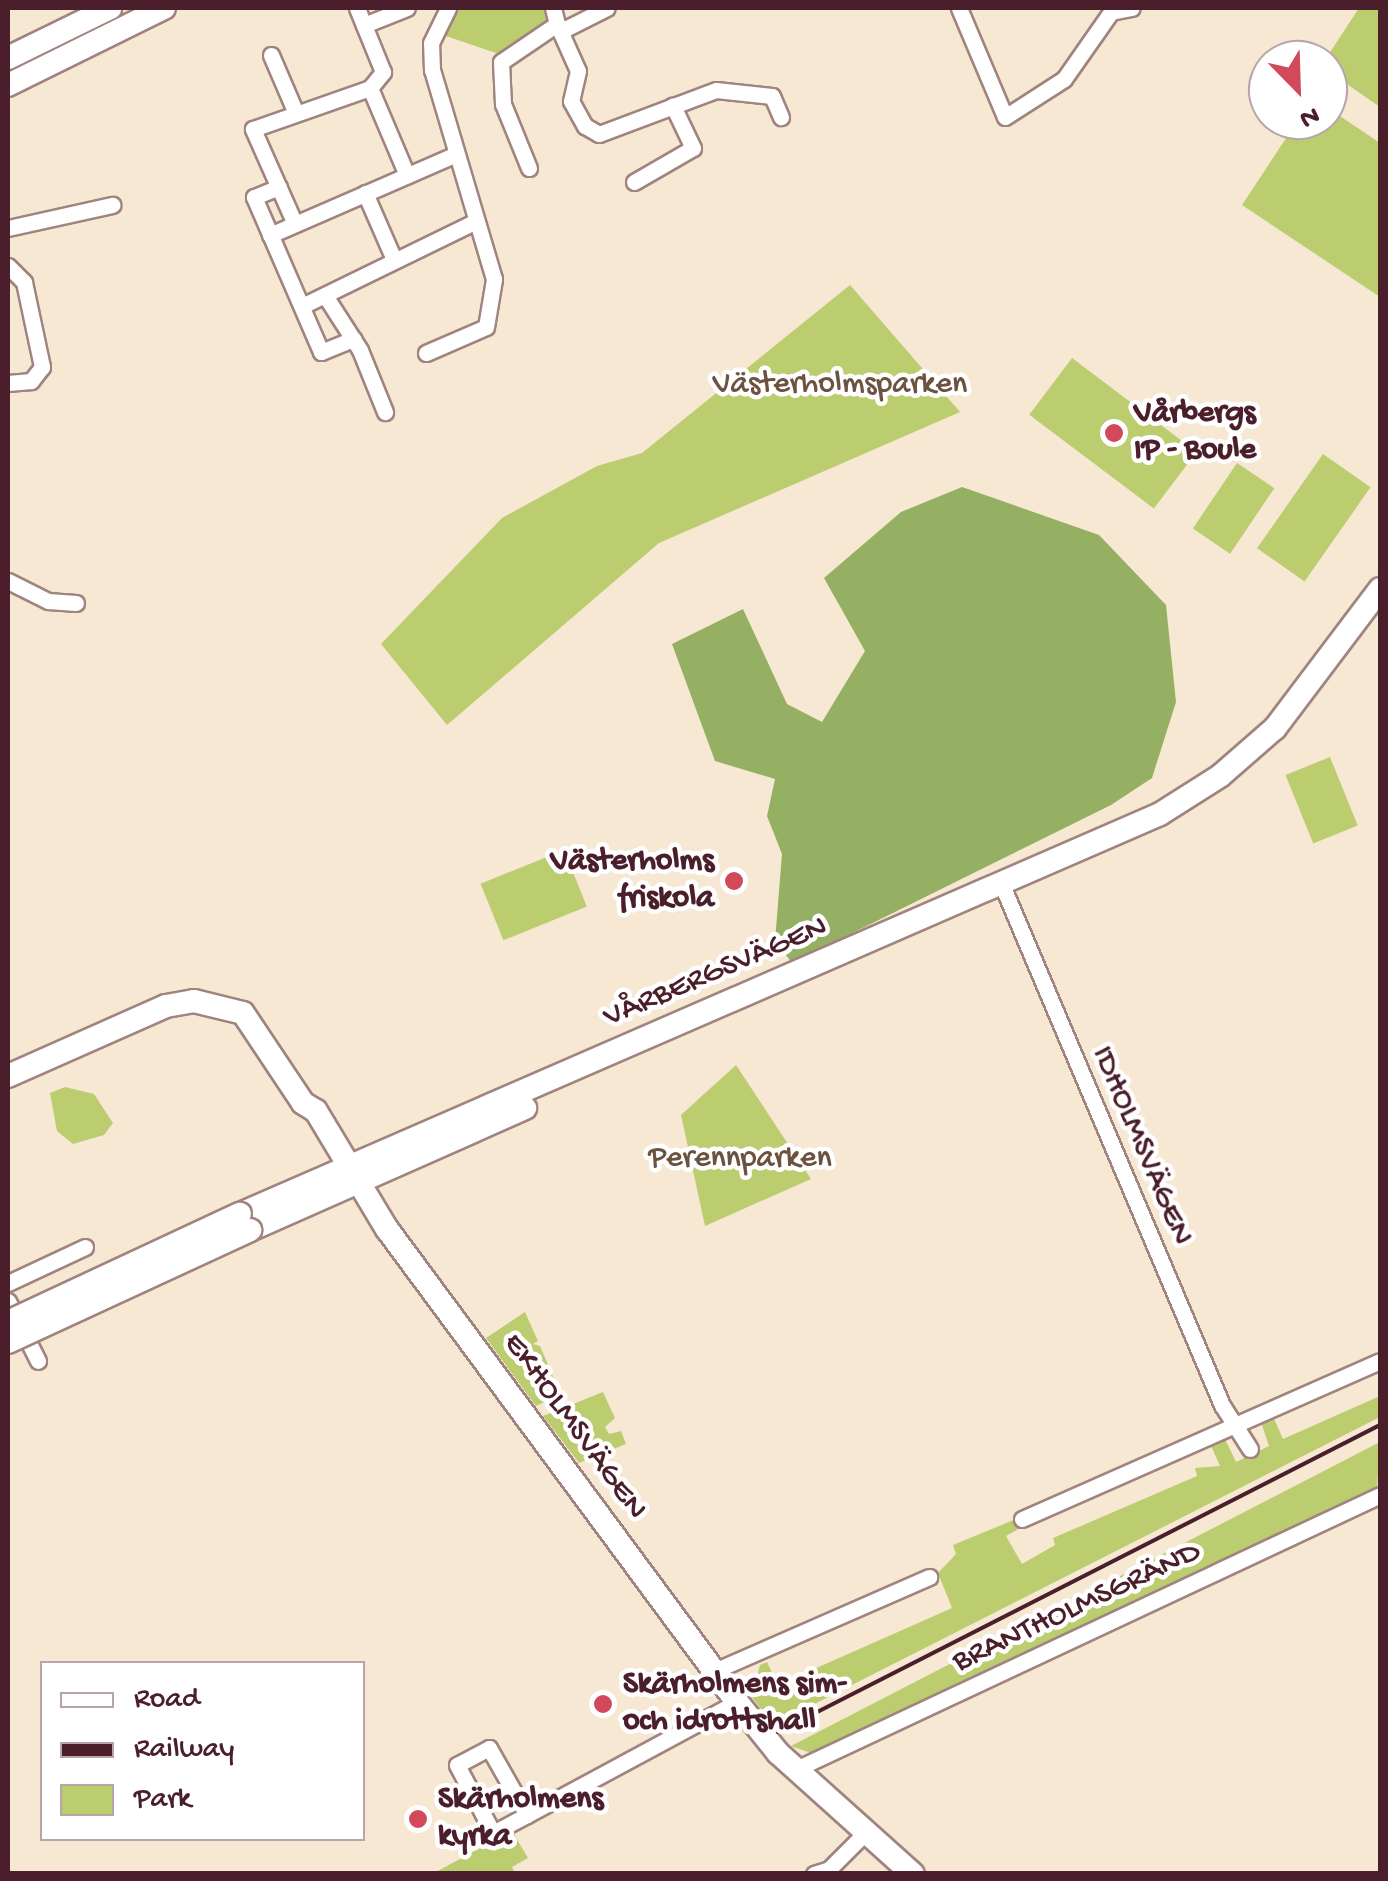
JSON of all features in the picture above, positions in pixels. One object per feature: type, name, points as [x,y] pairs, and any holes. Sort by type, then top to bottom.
[{"type":"street","points":[[8,58],[104,16],[164,8]]},
{"type":"street","points":[[294,224],[253,129],[295,111],[370,88],[383,72],[356,8]]},
{"type":"street","points":[[364,25],[407,8]]},
{"type":"street","points":[[426,354],[486,327],[494,279],[454,155],[431,43],[448,8]]},
{"type":"street","points":[[553,8],[578,71],[571,102],[585,126],[599,134],[716,90],[772,96],[782,117]]},
{"type":"street","points":[[529,168],[503,104],[501,62],[559,28],[607,8]]},
{"type":"street","points":[[960,8],[1005,117],[1064,80],[1110,10],[1132,8]]},
{"type":"street","points":[[8,84],[104,16]]},
{"type":"street","points":[[271,55],[295,111]]},
{"type":"street","points":[[370,88],[407,175]]},
{"type":"street","points":[[634,182],[693,148],[673,106]]},
{"type":"street","points":[[270,235],[454,155]]},
{"type":"street","points":[[279,187],[254,198],[320,352],[353,339]]},
{"type":"street","points":[[366,194],[393,257]]},
{"type":"street","points":[[8,228],[112,205]]},
{"type":"street","points":[[302,306],[326,297],[393,257],[474,222]]},
{"type":"street","points":[[8,266],[24,282],[42,367],[31,381],[8,383]]},
{"type":"street","points":[[326,297],[353,339],[385,412]]},
{"type":"street","points":[[8,581],[48,601],[76,604]]},
{"type":"street","name":"VÅRBERGSVÄGEN","points":[[1005,892],[1160,814],[1220,776],[1302,699],[1380,589]]},
{"type":"street","name":"VÅRBERGSVÄGEN","points":[[8,1322],[1005,892],[1167,826],[1226,787],[1310,706],[1380,610]]},
{"type":"street","name":"IDHOLMSVÄGEN","points":[[1005,892],[1222,1404],[1238,1424],[1250,1449]]},
{"type":"street","name":"EKHOLMSVÄGEN","points":[[8,1076],[166,1006],[194,1001],[243,1013],[304,1102],[316,1112],[348,1176],[737,1702],[796,1768],[914,1874]]},
{"type":"street","name":"VÅRBERGSVÄGEN","points":[[8,1342],[245,1222]]},
{"type":"street","points":[[8,1282],[85,1248]]},
{"type":"street","points":[[8,1301],[38,1361]]},
{"type":"street","points":[[1022,1519],[1380,1361]]},
{"type":"street","name":"BRANTHOLMSGRÄND","points":[[796,1768],[1380,1495]]},
{"type":"street","points":[[714,1672],[930,1577]]},
{"type":"street","points":[[527,1815],[489,1748],[457,1765],[494,1833],[737,1702]]},
{"type":"street","points":[[814,1874],[829,1869],[867,1831]]},
{"type":"green space","points":[[456,8],[548,8],[551,23],[499,54],[440,34]]},
{"type":"green space","points":[[1359,8],[1380,8],[1380,107],[1348,85],[1348,40],[1338,40]]},
{"type":"green space","points":[[1348,121],[1380,143],[1380,297],[1242,205],[1285,140],[1348,140]]},
{"type":"green space","name":"Västerholmsparken","points":[[850,285],[960,412],[659,543],[447,725],[381,644],[502,518],[597,466],[642,453]]},
{"type":"green space","name":"Vårbergs IP - Boule","points":[[1072,358],[1197,452],[1154,509],[1029,415]]},
{"type":"green space","points":[[1323,454],[1371,487],[1305,581],[1257,548]]},
{"type":"green space","points":[[1237,463],[1274,488],[1230,554],[1193,528]]},
{"type":"green space","points":[[962,487],[1099,535],[1166,605],[1176,702],[1152,778],[1111,805],[792,963],[775,941],[782,854],[767,816],[775,779],[715,761],[672,644],[743,609],[787,704],[822,722],[865,651],[824,578],[901,512]]},
{"type":"green space","points":[[1330,757],[1358,826],[1313,844],[1285,775]]},
{"type":"green space","points":[[564,850],[587,907],[503,940],[481,884]]},
{"type":"green space","name":"Perennparken","points":[[736,1065],[811,1179],[705,1226],[681,1115]]},
{"type":"green space","points":[[65,1087],[94,1094],[113,1123],[104,1135],[73,1144],[57,1131],[50,1093]]},
{"type":"green space","points":[[525,1312],[538,1341],[533,1344],[540,1346],[555,1381],[544,1378],[537,1386],[544,1394],[557,1385],[561,1394],[536,1406],[486,1338]]},
{"type":"green space","points":[[603,1392],[615,1418],[605,1427],[609,1434],[621,1431],[626,1444],[579,1463],[543,1416]]},
{"type":"green space","points":[[1380,1396],[1380,1417],[773,1725],[752,1697],[760,1665],[767,1662],[778,1685],[952,1608],[938,1573],[956,1554],[953,1545],[1016,1519],[1020,1528],[1006,1536],[1022,1564],[1055,1545],[1053,1538],[1197,1476],[1195,1468],[1220,1466],[1209,1441],[1223,1435],[1236,1462],[1269,1446],[1260,1419],[1272,1414],[1283,1439]]},
{"type":"green space","points":[[1380,1442],[1377,1489],[811,1753],[791,1746]]},
{"type":"green space","points":[[512,1831],[528,1858],[512,1867],[515,1873],[432,1874]]},
{"type":"railway","points":[[778,1732],[1380,1425]]},
{"type":"place","name":"Vårbergs IP - Boule","points":[[1114,433]]},
{"type":"place","name":"Västerholms friskola","points":[[734,881]]},
{"type":"place","name":"Skärholmens sim- och idrottshall","points":[[603,1704]]},
{"type":"place","name":"Skärholmens kyrka","points":[[418,1819]]}]
